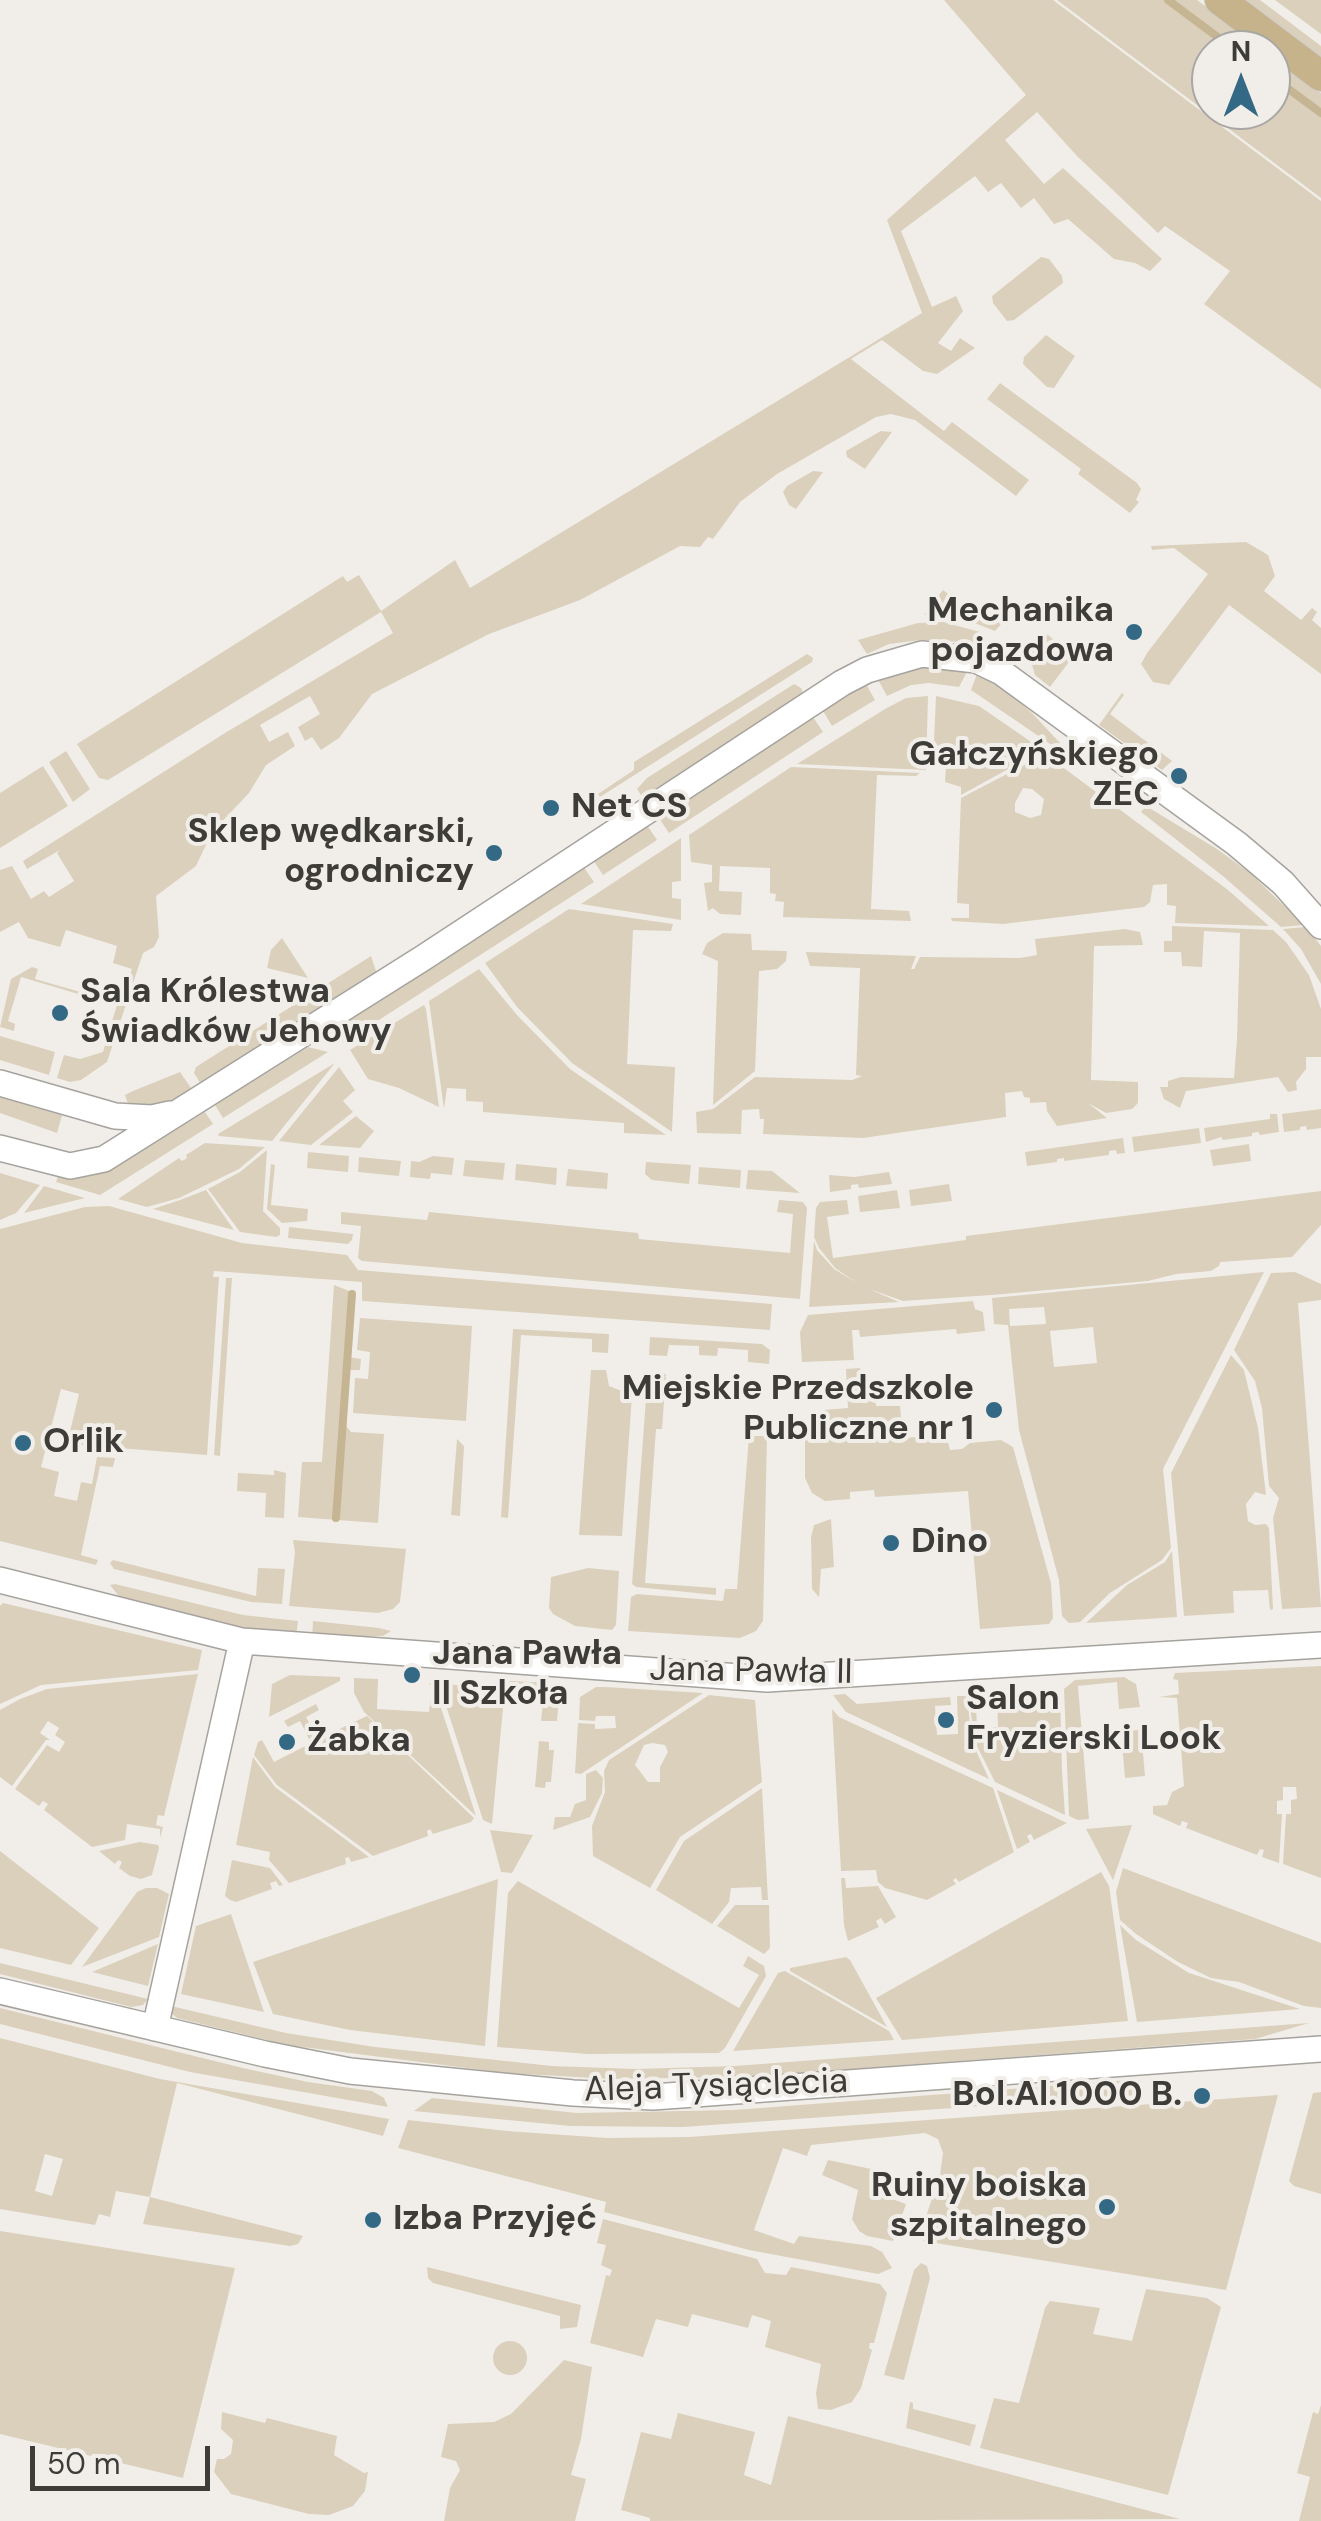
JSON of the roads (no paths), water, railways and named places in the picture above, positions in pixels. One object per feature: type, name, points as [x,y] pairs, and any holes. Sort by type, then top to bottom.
[{"type":"main road","points":[[1220,0],[1321,76]]},
{"type":"street","points":[[0,1148],[55,1164],[86,1164],[120,1150],[423,958],[842,683],[867,670],[922,654],[976,660],[1002,672],[1236,844],[1283,883],[1321,926]]},
{"type":"street","points":[[0,1083],[115,1116],[152,1118],[180,1110]]},
{"type":"street","name":"Jana Pawła II","points":[[0,1580],[242,1641],[792,1680],[1321,1646]]},
{"type":"street","points":[[155,2028],[242,1641]]},
{"type":"street","name":"Aleja Tysiąclecia","points":[[0,1992],[350,2070],[573,2093],[653,2096],[1321,2049]]},
{"type":"waterway","points":[[1168,0],[1208,30]]},
{"type":"waterway","points":[[1291,91],[1321,113]]},
{"type":"waterway","points":[[336,1518],[352,1294]]},
{"type":"place","name":"Mechanika pojazdowa","points":[[1134,632]]},
{"type":"place","name":"Gałczyńskiego ZEC","points":[[1179,776]]},
{"type":"place","name":"Net CS","points":[[551,808]]},
{"type":"place","name":"Sklep wędkarski, ogrodniczy","points":[[494,853]]},
{"type":"place","name":"Sala Królestwa Świadków Jehowy","points":[[60,1013]]},
{"type":"place","name":"Miejskie Przedszkole Publiczne nr 1","points":[[994,1410]]},
{"type":"place","name":"Orlik","points":[[23,1443]]},
{"type":"place","name":"Dino","points":[[891,1543]]},
{"type":"place","name":"Jana Pawła II Szkoła","points":[[412,1675]]},
{"type":"place","name":"Salon Fryzierski Look","points":[[946,1720]]},
{"type":"place","name":"Żabka","points":[[287,1742]]},
{"type":"place","name":"Bol.Al.1000 B.","points":[[1202,2096]]},
{"type":"place","name":"Ruiny boiska szpitalnego","points":[[1107,2207]]},
{"type":"place","name":"Izba Przyjęć","points":[[373,2220]]}]
